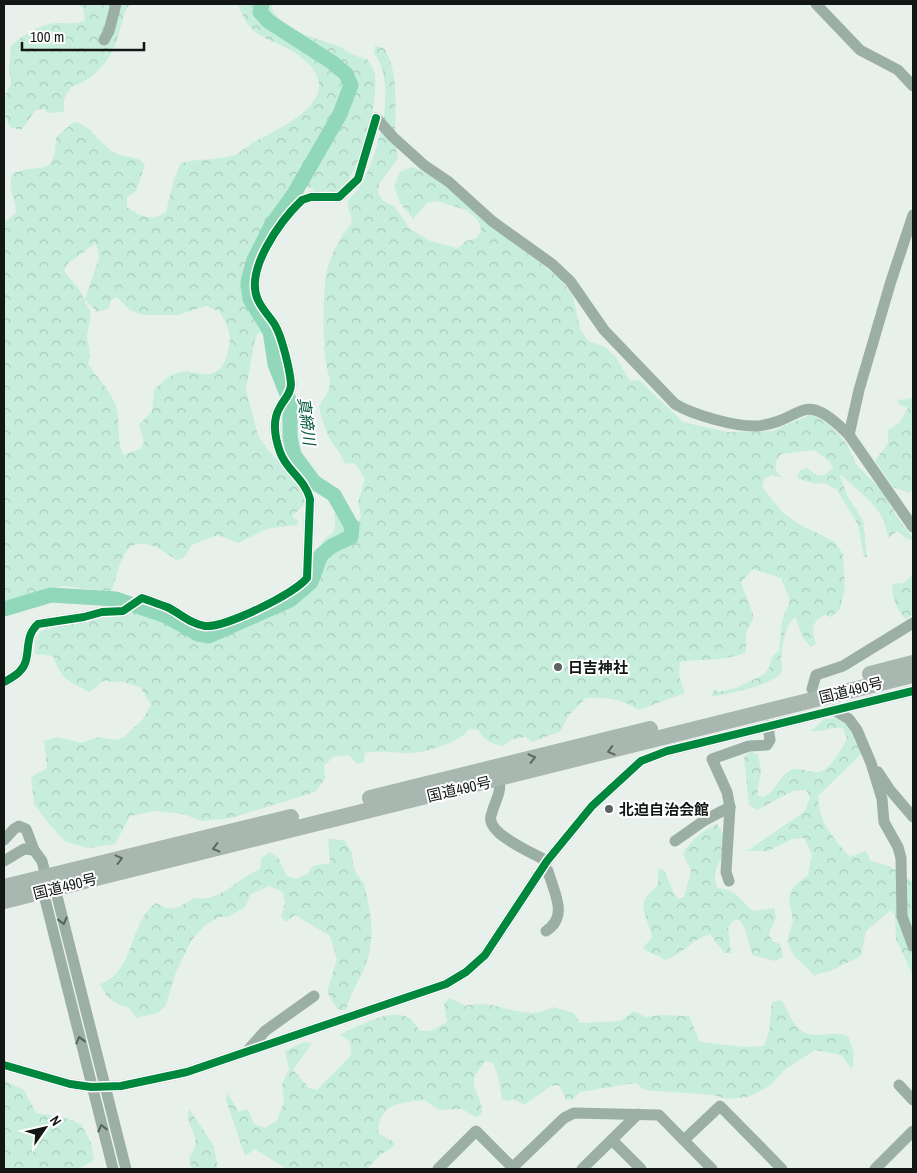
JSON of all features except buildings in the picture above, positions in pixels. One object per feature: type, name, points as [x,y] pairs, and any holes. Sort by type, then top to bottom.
[{"type":"highway","name":"国道490号","points":[[4,901],[48,885],[499,773],[812,688],[913,663]]},
{"type":"highway","name":"国道490号","points":[[499,773],[652,739],[913,675]]},
{"type":"highway","name":"国道490号","points":[[4,887],[48,885]]},
{"type":"street","points":[[104,40],[109,31],[116,4]]},
{"type":"street","points":[[816,4],[860,50],[898,70],[913,86]]},
{"type":"street","points":[[4,682],[24,666],[28,637],[38,624],[84,618],[102,612],[123,611],[142,598],[166,607],[199,625],[219,625],[282,598],[301,585],[307,578],[310,499],[307,487],[280,453],[276,436],[276,418],[291,387],[276,327],[258,300],[255,292],[259,263],[279,229],[302,200],[311,196],[339,198],[350,190],[358,180],[376,118],[393,137],[424,165],[449,182],[492,221],[552,264],[570,282],[604,330],[675,404],[690,413],[707,418],[756,426],[772,422],[805,408],[813,408],[839,425],[849,436],[913,526]]},
{"type":"street","points":[[849,436],[859,390],[891,281],[913,215]]},
{"type":"street","points":[[812,688],[816,675],[843,666],[913,623]]},
{"type":"street","points":[[4,1065],[44,1078],[92,1087],[121,1086],[178,1074],[446,984],[466,972],[485,955],[545,864],[592,806],[641,761],[667,751],[913,692]]},
{"type":"street","points":[[834,710],[849,719],[857,730],[871,763],[882,799],[884,822],[898,847],[901,858],[902,916],[913,946]]},
{"type":"street","points":[[729,881],[726,872],[730,807],[727,792],[712,758],[749,746],[767,745],[770,740],[768,726]]},
{"type":"street","points":[[871,763],[890,790],[913,817]]},
{"type":"street","points":[[499,773],[500,791],[490,820],[492,826],[520,848],[545,864],[559,913],[554,926],[546,931]]},
{"type":"street","points":[[676,841],[705,820],[730,807]]},
{"type":"street","points":[[4,840],[19,826],[26,829],[34,850],[42,860],[92,1087],[113,1169]]},
{"type":"street","points":[[4,861],[24,849],[34,850]]},
{"type":"street","points":[[48,885],[106,1087],[126,1169]]},
{"type":"street","points":[[248,1051],[265,1031],[314,996]]},
{"type":"street","points":[[899,1085],[913,1100]]},
{"type":"street","points":[[684,1140],[720,1106],[782,1169]]},
{"type":"street","points":[[438,1169],[476,1131],[512,1169],[568,1114],[638,1114],[659,1115],[712,1169]]},
{"type":"street","points":[[582,1169],[638,1114]]},
{"type":"street","points":[[874,1169],[913,1131]]},
{"type":"street","points":[[612,1140],[641,1169]]},
{"type":"green space","points":[[78,4],[130,4],[124,14],[112,51],[102,67],[88,79],[71,87],[64,99],[64,112],[48,113],[44,109],[36,110],[21,130],[10,127],[5,116],[4,100],[11,84],[9,70],[11,46],[26,34],[45,25],[85,21],[83,8]]},
{"type":"green space","points":[[238,4],[272,4],[272,9],[277,17],[284,23],[308,36],[367,59],[375,74],[374,104],[371,121],[361,155],[346,183],[338,193],[317,193],[311,188],[305,187],[298,193],[269,236],[251,258],[244,286],[247,302],[254,317],[275,332],[287,382],[281,398],[272,370],[266,339],[261,333],[258,333],[254,344],[246,390],[258,435],[267,449],[279,461],[288,459],[282,421],[287,408],[293,407],[298,423],[298,449],[308,468],[313,487],[306,503],[292,516],[299,521],[297,525],[267,529],[238,543],[218,535],[192,545],[184,558],[176,560],[155,547],[148,544],[140,544],[133,546],[127,551],[122,559],[111,592],[63,586],[4,601],[4,222],[16,213],[11,190],[12,174],[22,170],[49,165],[53,160],[56,137],[74,122],[80,123],[113,152],[138,159],[145,165],[136,191],[127,197],[127,207],[146,217],[156,217],[166,212],[174,179],[181,163],[237,154],[253,142],[297,118],[316,97],[319,85],[315,72],[302,58],[257,33],[250,27]],"holes":[[[96,243],[99,258],[85,299],[97,312],[108,309],[111,300],[117,297],[130,310],[143,315],[178,315],[206,306],[219,311],[226,323],[230,338],[226,358],[219,370],[207,374],[180,372],[166,379],[154,390],[152,411],[139,425],[144,442],[140,449],[123,455],[116,406],[107,389],[88,364],[90,355],[87,336],[91,313],[79,289],[64,271],[67,264]]]},
{"type":"green space","points":[[375,46],[384,48],[394,74],[395,130],[398,158],[379,184],[378,192],[383,201],[395,207],[409,228],[430,241],[458,248],[466,241],[477,238],[481,230],[478,220],[466,210],[437,201],[427,203],[413,219],[400,203],[394,186],[400,172],[412,167],[435,176],[561,280],[573,296],[580,329],[588,341],[605,347],[615,356],[630,381],[639,380],[683,422],[728,432],[773,431],[812,414],[836,431],[848,447],[856,464],[880,489],[903,526],[913,537],[913,540],[907,539],[897,531],[888,538],[886,528],[877,510],[864,495],[841,475],[840,477],[847,495],[863,520],[867,557],[864,557],[858,525],[837,490],[825,483],[816,484],[797,478],[800,470],[807,468],[818,476],[826,474],[833,468],[829,461],[814,450],[781,454],[776,461],[776,470],[781,477],[772,475],[764,479],[762,487],[783,513],[799,524],[835,542],[843,554],[845,588],[840,609],[831,617],[824,615],[814,624],[813,631],[816,644],[811,647],[808,644],[795,617],[791,621],[783,642],[782,671],[771,681],[711,697],[714,689],[718,692],[736,688],[763,675],[769,668],[772,657],[779,651],[782,621],[790,600],[781,578],[753,569],[741,582],[754,617],[746,633],[746,652],[722,659],[680,662],[679,676],[685,693],[639,710],[626,703],[614,700],[586,698],[568,716],[561,731],[532,742],[526,737],[513,739],[503,746],[491,743],[478,730],[469,729],[465,734],[452,742],[419,752],[377,751],[365,753],[364,762],[357,764],[349,755],[333,757],[324,766],[325,779],[315,792],[231,818],[202,821],[183,814],[156,811],[130,816],[115,844],[89,848],[66,842],[48,823],[34,804],[31,777],[47,768],[44,741],[58,737],[81,743],[99,737],[115,740],[123,738],[143,719],[151,705],[141,688],[124,682],[103,681],[89,692],[70,682],[62,675],[53,656],[35,654],[35,640],[41,631],[75,622],[128,615],[137,609],[152,615],[200,643],[231,633],[284,610],[311,588],[318,576],[318,550],[323,541],[334,531],[334,514],[340,512],[347,521],[359,521],[361,514],[358,502],[365,479],[355,463],[345,464],[327,433],[319,406],[330,386],[324,338],[324,300],[327,270],[337,245],[352,222],[347,202],[362,183],[370,167],[384,116],[385,81],[381,66],[374,53]]},
{"type":"green space","points":[[913,394],[913,489],[909,493],[893,487],[875,461],[888,443],[888,430],[899,423],[908,408],[898,404],[898,400],[912,398]]},
{"type":"green space","points":[[913,575],[913,614],[906,619],[897,607],[892,584],[903,583]]},
{"type":"green space","points":[[836,718],[847,722],[860,746],[861,754],[818,796],[821,814],[828,829],[850,857],[866,851],[871,861],[889,866],[913,882],[913,976],[896,939],[895,915],[891,910],[866,931],[861,956],[830,971],[814,975],[794,956],[787,941],[793,921],[789,899],[793,887],[808,875],[812,854],[804,838],[792,839],[768,851],[747,851],[804,812],[810,798],[806,790],[793,791],[757,810],[749,805],[744,758],[750,751],[758,755],[761,770],[757,795],[764,797],[791,770],[800,769],[819,772],[825,770],[838,754],[847,738],[843,728],[811,731],[825,719]]},
{"type":"green space","points":[[717,824],[723,833],[725,846],[715,874],[718,888],[735,893],[753,911],[774,908],[776,918],[769,933],[772,941],[780,944],[783,957],[775,961],[752,955],[745,929],[740,920],[734,920],[728,927],[731,953],[724,953],[710,934],[698,939],[665,960],[643,948],[652,937],[643,908],[644,900],[658,884],[658,869],[664,870],[678,899],[684,897],[691,871],[683,854],[697,836]]},
{"type":"green space","points":[[328,839],[344,840],[350,849],[354,868],[364,885],[371,917],[370,950],[346,1010],[338,1010],[327,992],[337,959],[330,936],[295,915],[285,922],[281,916],[285,904],[283,892],[269,886],[251,894],[245,907],[228,917],[219,917],[204,926],[191,941],[176,972],[166,1005],[158,1013],[136,1018],[128,1007],[115,1002],[105,993],[100,984],[120,970],[140,923],[156,903],[167,908],[175,908],[194,898],[213,897],[260,869],[261,858],[270,852],[278,857],[287,876],[297,879],[308,873],[313,866],[330,863]]},
{"type":"green space","points":[[450,998],[465,1006],[488,1005],[531,1013],[553,1007],[574,1013],[580,1023],[620,1021],[634,1011],[646,1017],[660,1015],[689,1016],[700,1042],[744,1047],[764,1046],[769,1032],[772,1002],[781,1000],[798,1028],[804,1032],[816,1035],[842,1034],[848,1036],[854,1053],[852,1070],[842,1055],[815,1050],[783,1071],[770,1086],[748,1097],[727,1099],[713,1095],[644,1090],[636,1083],[580,1092],[572,1100],[566,1099],[559,1085],[551,1086],[524,1105],[514,1099],[508,1101],[502,1099],[498,1076],[493,1063],[485,1061],[474,1079],[482,1110],[481,1115],[475,1117],[462,1109],[440,1110],[424,1100],[392,1106],[382,1116],[378,1133],[394,1142],[394,1146],[378,1157],[367,1169],[285,1168],[255,1149],[245,1156],[226,1100],[227,1092],[239,1112],[248,1109],[254,1124],[265,1128],[277,1120],[284,1102],[282,1084],[289,1069],[285,1051],[304,1042],[312,1043],[293,1070],[309,1088],[317,1090],[351,1055],[350,1042],[340,1035],[375,1019],[394,1015],[410,1019],[420,1031],[431,1031],[447,1022],[444,1003]]},
{"type":"green space","points":[[4,1080],[24,1090],[36,1113],[66,1118],[81,1124],[91,1143],[94,1160],[78,1169],[4,1169]]},
{"type":"green space","points":[[189,1109],[214,1146],[218,1169],[192,1169],[189,1158],[194,1150],[195,1137],[189,1122]]},
{"type":"waterway","name":"真締川","points":[[4,609],[51,595],[116,599],[166,616],[198,634],[209,636],[290,600],[311,582],[321,555],[332,546],[351,537],[352,527],[334,495],[314,482],[294,455],[290,437],[290,402],[275,364],[270,331],[250,299],[248,282],[254,260],[271,226],[294,194],[340,114],[351,85],[346,74],[333,63],[268,21],[260,12],[262,4]]},
{"type":"cycle path","points":[[4,682],[17,674],[24,666],[30,635],[38,624],[84,617],[102,612],[123,611],[142,598],[167,607],[200,625],[215,625],[228,622],[259,609],[288,593],[307,578],[310,499],[308,492],[283,458],[278,447],[275,429],[277,412],[290,391],[290,378],[278,330],[258,300],[255,288],[256,275],[260,260],[267,246],[284,220],[302,200],[311,197],[339,197],[358,179],[376,118]]},
{"type":"cycle path","points":[[4,1065],[70,1084],[91,1087],[121,1086],[187,1072],[446,984],[466,972],[485,955],[547,861],[592,806],[641,761],[667,751],[913,691]]},
{"type":"place","name":"日吉神社","points":[[558,667]]},
{"type":"place","name":"北迫自治会館","points":[[609,809]]}]
